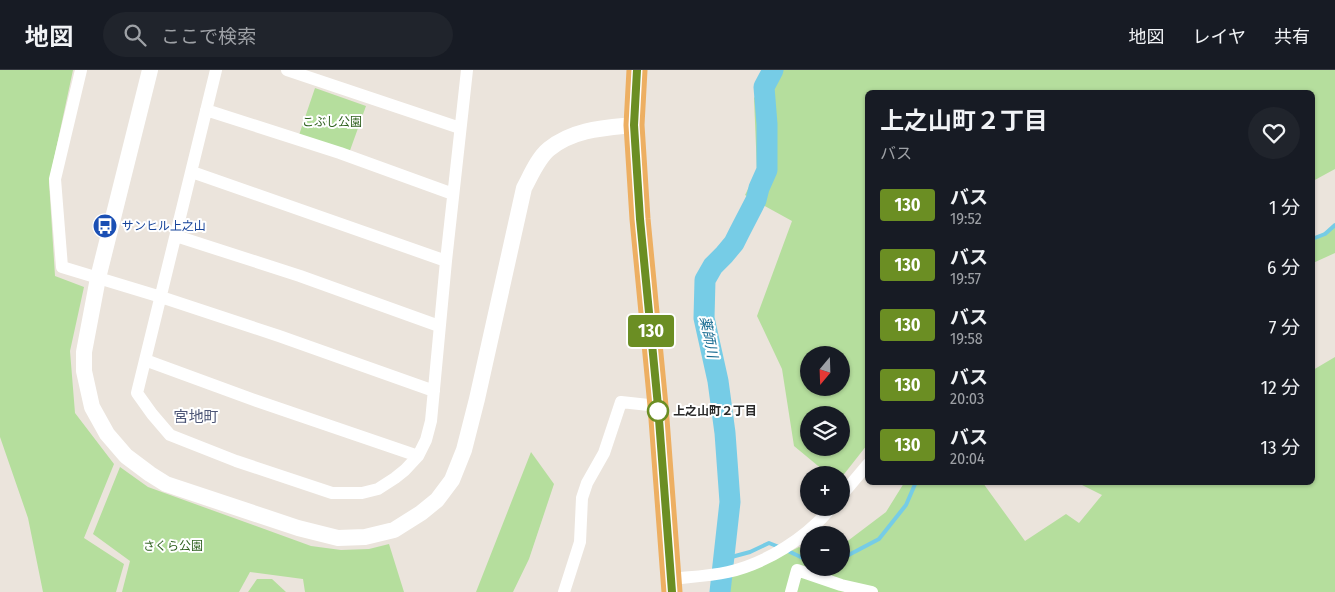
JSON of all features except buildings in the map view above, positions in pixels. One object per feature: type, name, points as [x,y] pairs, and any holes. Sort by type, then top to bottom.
[{"type":"highway","points":[[637,70],[634,125],[640,219],[658,406],[671,586]]},
{"type":"street","points":[[81,70],[55,179],[62,267],[279,336],[434,391]]},
{"type":"street","points":[[150,70],[98,278],[84,352],[84,371],[92,407],[107,434],[126,456],[166,484],[298,528],[338,538],[365,537],[394,530],[421,513],[437,500],[452,480],[464,450],[477,399],[524,188],[533,170],[548,150],[570,135],[595,129],[634,125]]},
{"type":"street","points":[[216,70],[137,393],[170,436],[236,461],[332,493],[362,493],[378,489],[405,470],[418,456],[426,440],[431,421],[439,326],[467,70]]},
{"type":"street","points":[[287,70],[460,128]]},
{"type":"street","points":[[206,110],[453,194]]},
{"type":"street","points":[[192,172],[446,260]]},
{"type":"street","points":[[176,236],[300,276],[439,326]]},
{"type":"street","points":[[145,360],[257,401],[418,456]]},
{"type":"street","points":[[564,592],[580,542],[582,498],[587,483],[604,452],[621,402],[658,406]]},
{"type":"street","points":[[850,485],[865,468]]},
{"type":"street","points":[[671,586],[728,572],[766,558],[797,540],[822,516]]},
{"type":"street","points":[[791,592],[797,570],[840,589],[872,592]]},
{"type":"green space","points":[[0,70],[73,70],[49,182],[55,276],[84,287],[70,351],[75,413],[114,464],[84,538],[124,564],[116,592],[43,592],[28,518],[0,437]]},
{"type":"green space","points":[[780,70],[1335,70],[1335,169],[1315,180],[1315,90],[865,90],[865,448],[850,467],[818,466],[806,456],[850,456],[850,406],[800,406],[800,451],[794,446],[782,369],[757,316],[792,221],[745,195],[757,171],[754,98]]},
{"type":"green space","name":"こぶし公園","points":[[315,88],[366,106],[348,156],[298,138]]},
{"type":"green space","points":[[1335,226],[1335,253],[1315,262],[1315,238]]},
{"type":"green space","points":[[1335,357],[1335,592],[721,592],[715,581],[757,568],[799,547],[800,576],[850,576],[850,539],[886,512],[903,485],[984,485],[1025,541],[1066,514],[1079,523],[1102,495],[1082,485],[1315,485],[1315,369]]},
{"type":"green space","points":[[531,452],[554,484],[529,559],[513,592],[476,592]]},
{"type":"green space","name":"さくら公園","points":[[120,467],[148,487],[311,546],[341,550],[369,549],[389,544],[404,592],[305,592],[303,579],[250,572],[239,592],[122,592],[130,561],[93,534]]},
{"type":"green space","points":[[257,579],[272,579],[286,592],[248,592]]},
{"type":"waterway","name":"薬師川","points":[[720,592],[730,502],[725,433],[718,381],[704,318],[705,280],[713,266],[734,243],[756,200],[767,170],[767,124],[764,87],[773,70]]},
{"type":"waterway","points":[[1315,238],[1325,234],[1335,225]]},
{"type":"waterway","points":[[850,554],[879,539],[906,505],[915,485]]},
{"type":"waterway","points":[[724,559],[750,552],[769,543],[779,547]]},
{"type":"waterway","points":[[786,550],[800,557]]},
{"type":"bus line","name":"130","points":[[637,70],[634,125],[640,219],[658,406],[672,592]]},
{"type":"place","name":"サンヒル上之山","points":[[105,226]]},
{"type":"place","name":"上之山町２丁目","points":[[658,411]]},
{"type":"district","name":"宮地町","points":[[196,417]]}]
